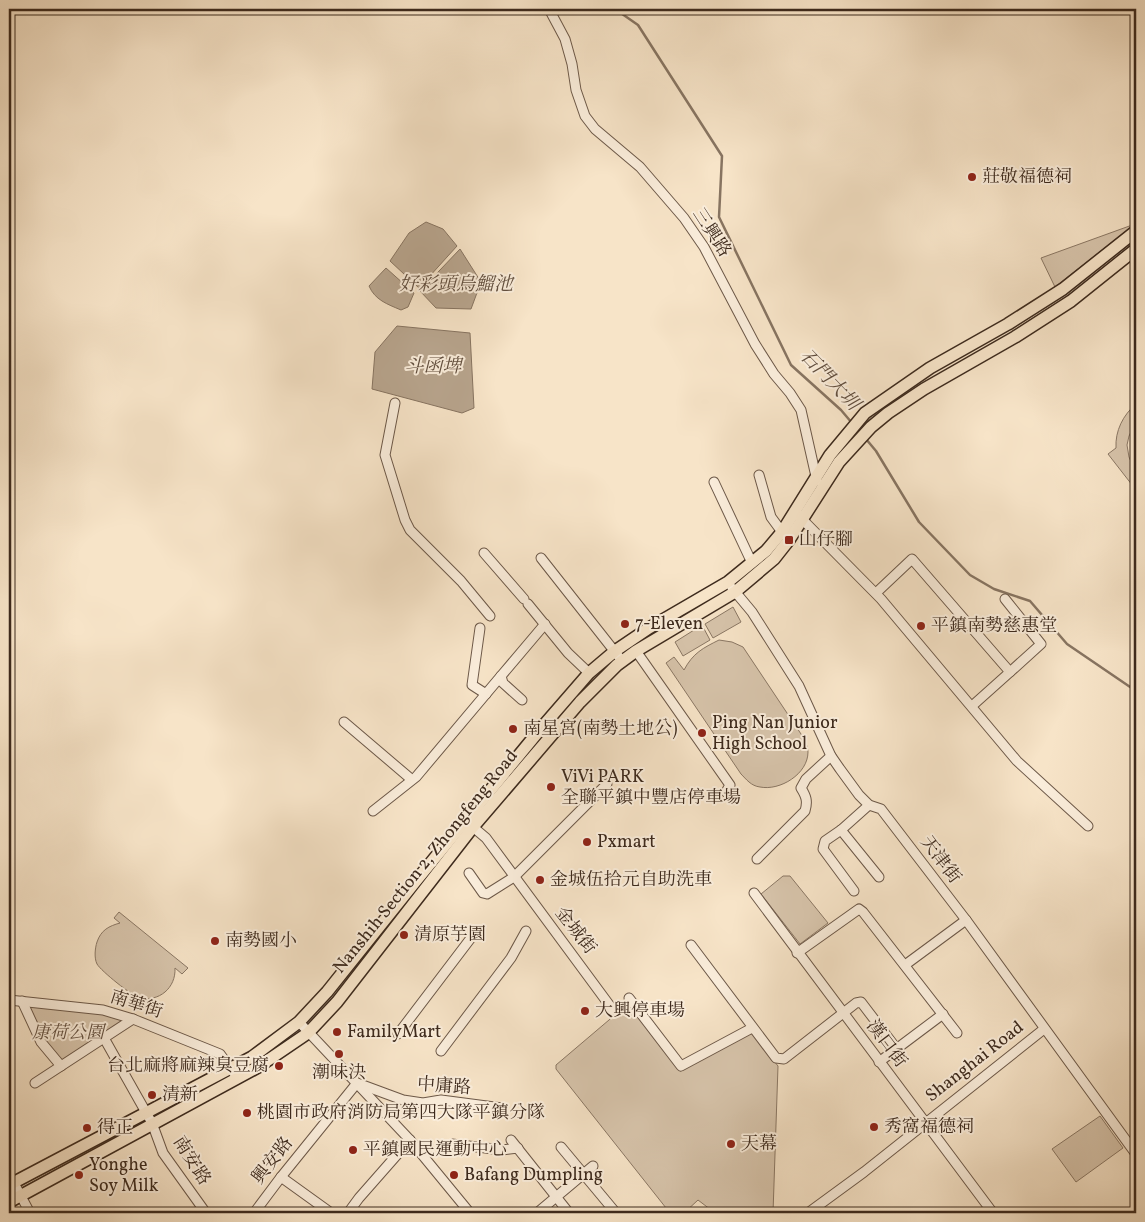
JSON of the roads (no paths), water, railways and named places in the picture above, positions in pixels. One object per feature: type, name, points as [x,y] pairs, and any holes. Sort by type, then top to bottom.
[{"type":"main road","name":"Nanshih Section 2, Zhongfeng Road","points":[[234,1074],[258,1068],[308,1033],[337,1002],[473,827],[580,702],[622,661],[774,559],[799,515],[816,477],[830,455],[855,423],[904,385],[930,368],[1008,324],[1063,289],[1136,231]]},
{"type":"main road","name":"Nanshih Section 2, Zhongfeng Road","points":[[11,1184],[149,1119],[234,1074],[299,1022],[327,992],[543,726],[589,673],[615,651],[649,628],[732,587],[752,563],[766,551],[820,493],[839,462],[871,427],[888,413],[924,389],[1015,337],[1071,301],[1136,249]]},
{"type":"main road","name":"Nanshih Section 2, Zhongfeng Road","points":[[9,1202],[149,1119]]},
{"type":"street","name":"三興路","points":[[549,9],[565,40],[572,64],[576,90],[585,116],[595,129],[640,167],[684,218],[704,247],[755,344],[774,374],[801,410],[820,493]]},
{"type":"street","points":[[395,403],[384,455],[405,520],[410,530],[461,581],[490,616]]},
{"type":"street","points":[[759,475],[771,517],[782,532]]},
{"type":"street","points":[[714,482],[752,563]]},
{"type":"street","points":[[799,515],[876,594],[1017,761],[1088,826]]},
{"type":"street","points":[[484,553],[526,601],[568,654],[589,673]]},
{"type":"street","points":[[542,558],[622,661]]},
{"type":"street","points":[[876,594],[912,560],[1010,672]]},
{"type":"street","name":"天津街","points":[[732,587],[752,612],[799,686],[831,756],[859,795],[869,805],[881,809],[966,920],[1136,1154]]},
{"type":"street","points":[[972,706],[1041,644],[1005,599]]},
{"type":"street","points":[[373,811],[416,777],[545,624]]},
{"type":"street","points":[[480,628],[472,685],[486,694]]},
{"type":"street","points":[[636,651],[730,785],[726,792]]},
{"type":"street","points":[[501,676],[503,683],[522,700]]},
{"type":"street","points":[[344,722],[411,780]]},
{"type":"street","points":[[757,858],[805,811],[807,797],[801,788],[806,778],[831,756]]},
{"type":"street","points":[[469,873],[483,892],[487,894],[514,876],[607,784]]},
{"type":"street","points":[[854,891],[823,849],[825,841],[841,830],[869,805]]},
{"type":"street","name":"金城街","points":[[473,827],[486,838],[613,1010]]},
{"type":"street","points":[[841,830],[879,877]]},
{"type":"street","name":"漢口街","points":[[754,893],[993,1213]]},
{"type":"street","points":[[797,952],[859,909],[957,1033]]},
{"type":"street","points":[[905,965],[966,920]]},
{"type":"street","points":[[398,1034],[477,930]]},
{"type":"street","points":[[441,1051],[511,958],[526,931]]},
{"type":"street","points":[[690,945],[776,1058],[784,1059],[842,1013],[856,1003],[862,1002],[896,1048]]},
{"type":"street","points":[[629,998],[681,1066],[752,1028]]},
{"type":"street","name":"南華街","points":[[9,1000],[103,1010],[133,1018],[220,1054],[234,1074]]},
{"type":"street","points":[[22,1001],[41,1042],[61,1066]]},
{"type":"street","points":[[879,1062],[943,1014]]},
{"type":"street","points":[[35,1082],[133,1018]]},
{"type":"street","points":[[299,1022],[410,1140],[470,1213]]},
{"type":"street","name":"Shanghai Road","points":[[808,1213],[864,1172],[1044,1029]]},
{"type":"street","name":"南安路","points":[[104,1038],[149,1119],[164,1153],[206,1213]]},
{"type":"street","name":"中庸路","points":[[357,1083],[403,1100],[423,1103],[441,1100],[502,1108]]},
{"type":"street","name":"興安路","points":[[254,1213],[357,1083]]},
{"type":"street","points":[[348,1213],[410,1140]]},
{"type":"street","points":[[510,1140],[569,1213]]},
{"type":"street","points":[[452,1144],[502,1150],[518,1148]]},
{"type":"street","points":[[562,1147],[616,1213]]},
{"type":"street","points":[[537,1213],[593,1166]]},
{"type":"street","points":[[281,1177],[331,1213]]},
{"type":"street","points":[[11,1184],[30,1213]]},
{"type":"water","points":[[426,222],[443,229],[457,246],[419,288],[390,261],[409,233]]},
{"type":"water","name":"好彩頭烏鰡池","points":[[460,249],[481,282],[471,309],[436,308],[420,291]]},
{"type":"water","name":"斗函埤","points":[[386,268],[414,293],[408,307],[401,310],[391,306],[378,298],[369,286]]},
{"type":"water","name":"斗函埤","points":[[397,326],[470,333],[474,408],[462,413],[372,389],[375,352]]},
{"type":"waterway","name":"石門大圳","points":[[615,9],[638,25],[722,156],[719,217],[791,365],[841,410],[852,423]]},
{"type":"waterway","name":"石門大圳","points":[[866,439],[876,451],[919,522],[970,575],[994,589],[1030,601],[1067,644],[1136,691]]},
{"type":"place","name":"莊敬福德祠","points":[[972,177]]},
{"type":"place","name":"山仔腳","points":[[789,540]]},
{"type":"place","name":"7-Eleven","points":[[625,624]]},
{"type":"place","name":"平鎮南勢慈惠堂","points":[[921,626]]},
{"type":"place","name":"南星宮(南勢土地公)","points":[[513,729]]},
{"type":"place","name":"Ping Nan Junior High School","points":[[702,733]]},
{"type":"place","name":"ViVi PARK 全聯平鎮中豐店停車場","points":[[551,787]]},
{"type":"place","name":"Pxmart","points":[[587,842]]},
{"type":"place","name":"金城伍拾元自助洗車","points":[[540,880]]},
{"type":"place","name":"清原芋園","points":[[404,935]]},
{"type":"place","name":"南勢國小","points":[[215,941]]},
{"type":"place","name":"大興停車場","points":[[585,1011]]},
{"type":"place","name":"FamilyMart","points":[[337,1032]]},
{"type":"place","name":"潮味決","points":[[339,1054]]},
{"type":"place","name":"台北麻將麻辣臭豆腐","points":[[279,1066]]},
{"type":"place","name":"清新","points":[[152,1095]]},
{"type":"place","name":"桃園市政府消防局第四大隊平鎮分隊","points":[[247,1113]]},
{"type":"place","name":"秀窩福德祠","points":[[874,1127]]},
{"type":"place","name":"得正","points":[[87,1128]]},
{"type":"place","name":"天幕","points":[[731,1144]]},
{"type":"place","name":"平鎮國民運動中心","points":[[353,1150]]},
{"type":"place","name":"Yonghe Soy Milk","points":[[79,1175]]},
{"type":"place","name":"Bafang Dumpling","points":[[454,1175]]},
{"type":"park label","name":"康荷公園","points":[[68,1033]]}]
